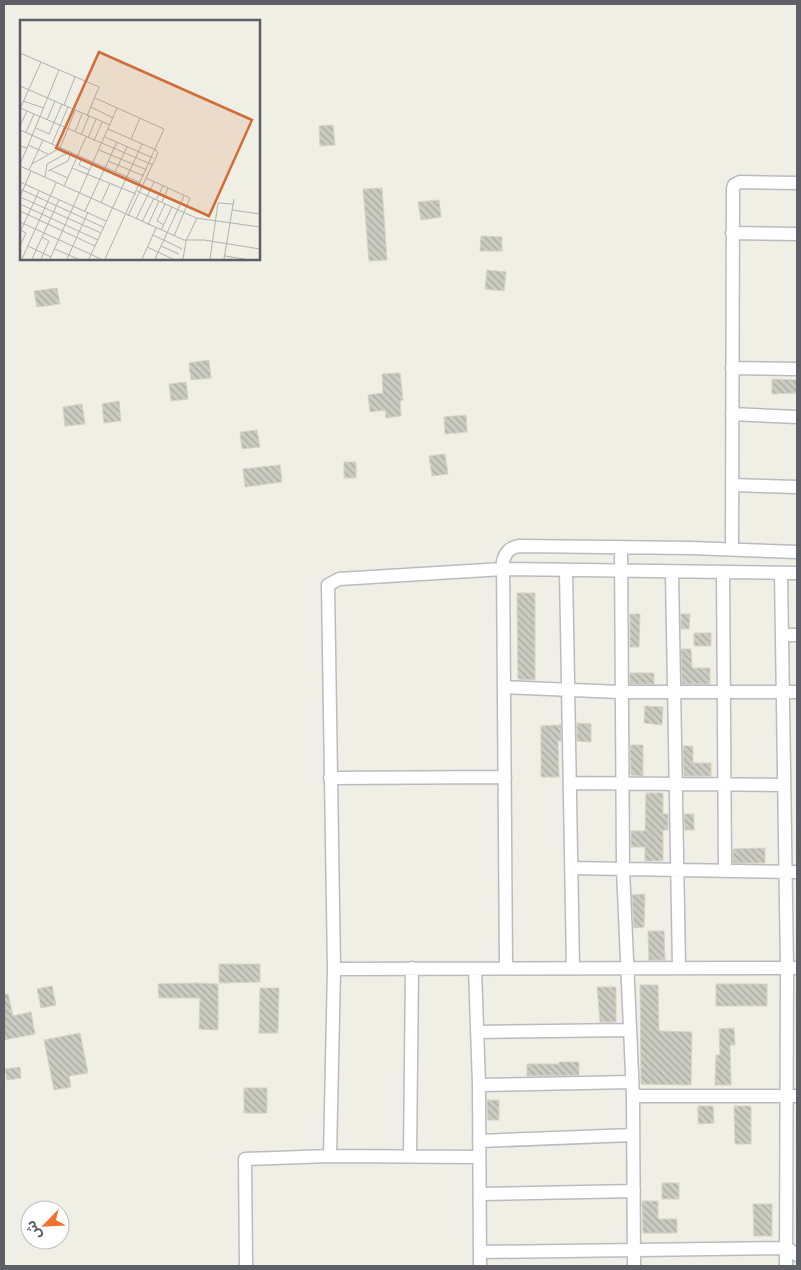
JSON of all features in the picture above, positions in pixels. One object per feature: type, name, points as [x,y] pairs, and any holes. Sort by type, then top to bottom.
[{"type":"street","points":[[732,549],[733,189],[736,183],[797,183]]},
{"type":"street","points":[[732,232],[797,234]]},
{"type":"street","points":[[732,368],[797,369]]},
{"type":"street","points":[[732,414],[797,417]]},
{"type":"street","points":[[732,485],[797,487]]},
{"type":"street","points":[[506,968],[503,569],[505,555],[512,547],[519,546],[732,549],[797,552]]},
{"type":"street","points":[[621,547],[620,692],[623,869],[633,1096],[634,1266]]},
{"type":"street","points":[[330,1156],[334,969],[328,585],[339,579],[503,569],[797,574]]},
{"type":"street","points":[[566,570],[573,967]]},
{"type":"street","points":[[672,572],[679,968]]},
{"type":"street","points":[[723,573],[725,870]]},
{"type":"street","points":[[781,573],[784,784],[791,822],[792,1149],[787,1168],[792,1251],[786,1266]]},
{"type":"street","points":[[782,636],[797,636]]},
{"type":"street","points":[[504,688],[620,692],[797,692]]},
{"type":"street","points":[[330,778],[505,777]]},
{"type":"street","points":[[570,784],[784,784]]},
{"type":"street","points":[[572,868],[791,872]]},
{"type":"street","points":[[410,1156],[412,968]]},
{"type":"street","points":[[334,969],[792,968]]},
{"type":"street","points":[[475,969],[479,1085],[480,1266]]},
{"type":"street","points":[[477,1032],[630,1030]]},
{"type":"street","points":[[479,1085],[632,1082]]},
{"type":"street","points":[[633,1096],[792,1096]]},
{"type":"street","points":[[479,1141],[633,1135]]},
{"type":"street","points":[[246,1266],[245,1159],[330,1156],[479,1157]]},
{"type":"street","points":[[787,1168],[797,1177]]},
{"type":"street","points":[[480,1194],[634,1191]]},
{"type":"street","points":[[480,1252],[634,1248],[792,1251]]},
{"type":"building","points":[[333,125],[335,145],[320,146],[319,126]]},
{"type":"building","points":[[382,188],[387,260],[369,261],[363,189]]},
{"type":"building","points":[[439,200],[441,217],[421,220],[418,202]]},
{"type":"building","points":[[481,236],[502,237],[502,251],[480,251]]},
{"type":"building","points":[[487,270],[506,272],[504,291],[485,289]]},
{"type":"building","points":[[57,288],[60,304],[37,307],[34,291]]},
{"type":"building","points":[[209,360],[211,378],[191,380],[189,363]]},
{"type":"building","points":[[400,373],[403,400],[400,401],[401,416],[386,418],[385,410],[370,412],[368,395],[383,393],[382,374]]},
{"type":"building","points":[[772,379],[797,380],[797,393],[772,394]]},
{"type":"building","points":[[186,382],[188,399],[171,401],[169,384]]},
{"type":"building","points":[[119,401],[121,421],[104,423],[102,404]]},
{"type":"building","points":[[82,404],[85,424],[65,426],[63,407]]},
{"type":"building","points":[[466,415],[467,432],[445,434],[444,417]]},
{"type":"building","points":[[257,430],[260,447],[242,449],[240,432]]},
{"type":"building","points":[[445,454],[448,474],[432,476],[429,456]]},
{"type":"building","points":[[344,462],[356,462],[356,478],[344,478]]},
{"type":"building","points":[[280,465],[282,482],[245,487],[243,469]]},
{"type":"building","points":[[517,593],[535,593],[535,680],[518,679]]},
{"type":"building","points":[[630,614],[640,614],[639,647],[630,647]]},
{"type":"building","points":[[681,614],[690,614],[689,629],[681,629]]},
{"type":"building","points":[[694,633],[711,633],[711,646],[694,646]]},
{"type":"building","points":[[681,649],[691,649],[692,668],[710,668],[710,684],[682,684]]},
{"type":"building","points":[[630,673],[654,673],[654,684],[630,684]]},
{"type":"building","points":[[645,706],[663,707],[662,725],[644,723]]},
{"type":"building","points":[[577,723],[591,724],[591,742],[577,741]]},
{"type":"building","points":[[561,725],[561,741],[558,741],[559,777],[541,777],[541,726]]},
{"type":"building","points":[[630,745],[643,745],[643,776],[631,775]]},
{"type":"building","points":[[683,746],[693,746],[693,763],[711,763],[711,776],[684,776]]},
{"type":"building","points":[[646,793],[663,793],[663,814],[668,814],[668,830],[663,830],[663,861],[645,861],[645,847],[631,847],[631,831],[645,831]]},
{"type":"building","points":[[684,814],[694,814],[694,830],[685,830]]},
{"type":"building","points":[[765,848],[765,863],[733,863],[733,849]]},
{"type":"building","points":[[645,894],[644,927],[634,928],[632,895]]},
{"type":"building","points":[[648,931],[664,931],[665,960],[649,960]]},
{"type":"building","points":[[219,964],[260,964],[260,982],[219,983]]},
{"type":"building","points":[[158,984],[218,984],[218,1030],[199,1029],[200,998],[159,998]]},
{"type":"building","points":[[716,984],[767,984],[767,1006],[716,1006]]},
{"type":"building","points":[[640,985],[658,985],[659,1031],[692,1032],[691,1085],[641,1084]]},
{"type":"building","points":[[52,986],[56,1005],[41,1008],[37,989]]},
{"type":"building","points":[[597,987],[616,987],[616,1022],[600,1022]]},
{"type":"building","points":[[260,988],[279,988],[278,1033],[259,1033]]},
{"type":"building","points":[[4,994],[8,994],[13,1016],[31,1012],[35,1034],[4,1040]]},
{"type":"building","points":[[734,1028],[735,1045],[730,1045],[731,1085],[715,1085],[716,1055],[720,1055],[719,1029]]},
{"type":"building","points":[[80,1033],[88,1073],[69,1076],[71,1087],[54,1090],[44,1040]]},
{"type":"building","points":[[559,1062],[579,1062],[579,1075],[527,1076],[527,1064],[559,1064]]},
{"type":"building","points":[[20,1067],[21,1078],[7,1080],[5,1069]]},
{"type":"building","points":[[244,1088],[267,1088],[267,1113],[244,1113]]},
{"type":"building","points":[[487,1100],[499,1100],[499,1120],[488,1120]]},
{"type":"building","points":[[698,1106],[713,1106],[714,1123],[698,1124]]},
{"type":"building","points":[[734,1106],[751,1106],[751,1144],[735,1144]]},
{"type":"building","points":[[662,1183],[679,1183],[679,1199],[662,1199]]},
{"type":"building","points":[[642,1201],[658,1201],[658,1219],[677,1219],[677,1233],[643,1233]]},
{"type":"building","points":[[753,1204],[772,1204],[772,1236],[754,1236]]}]
